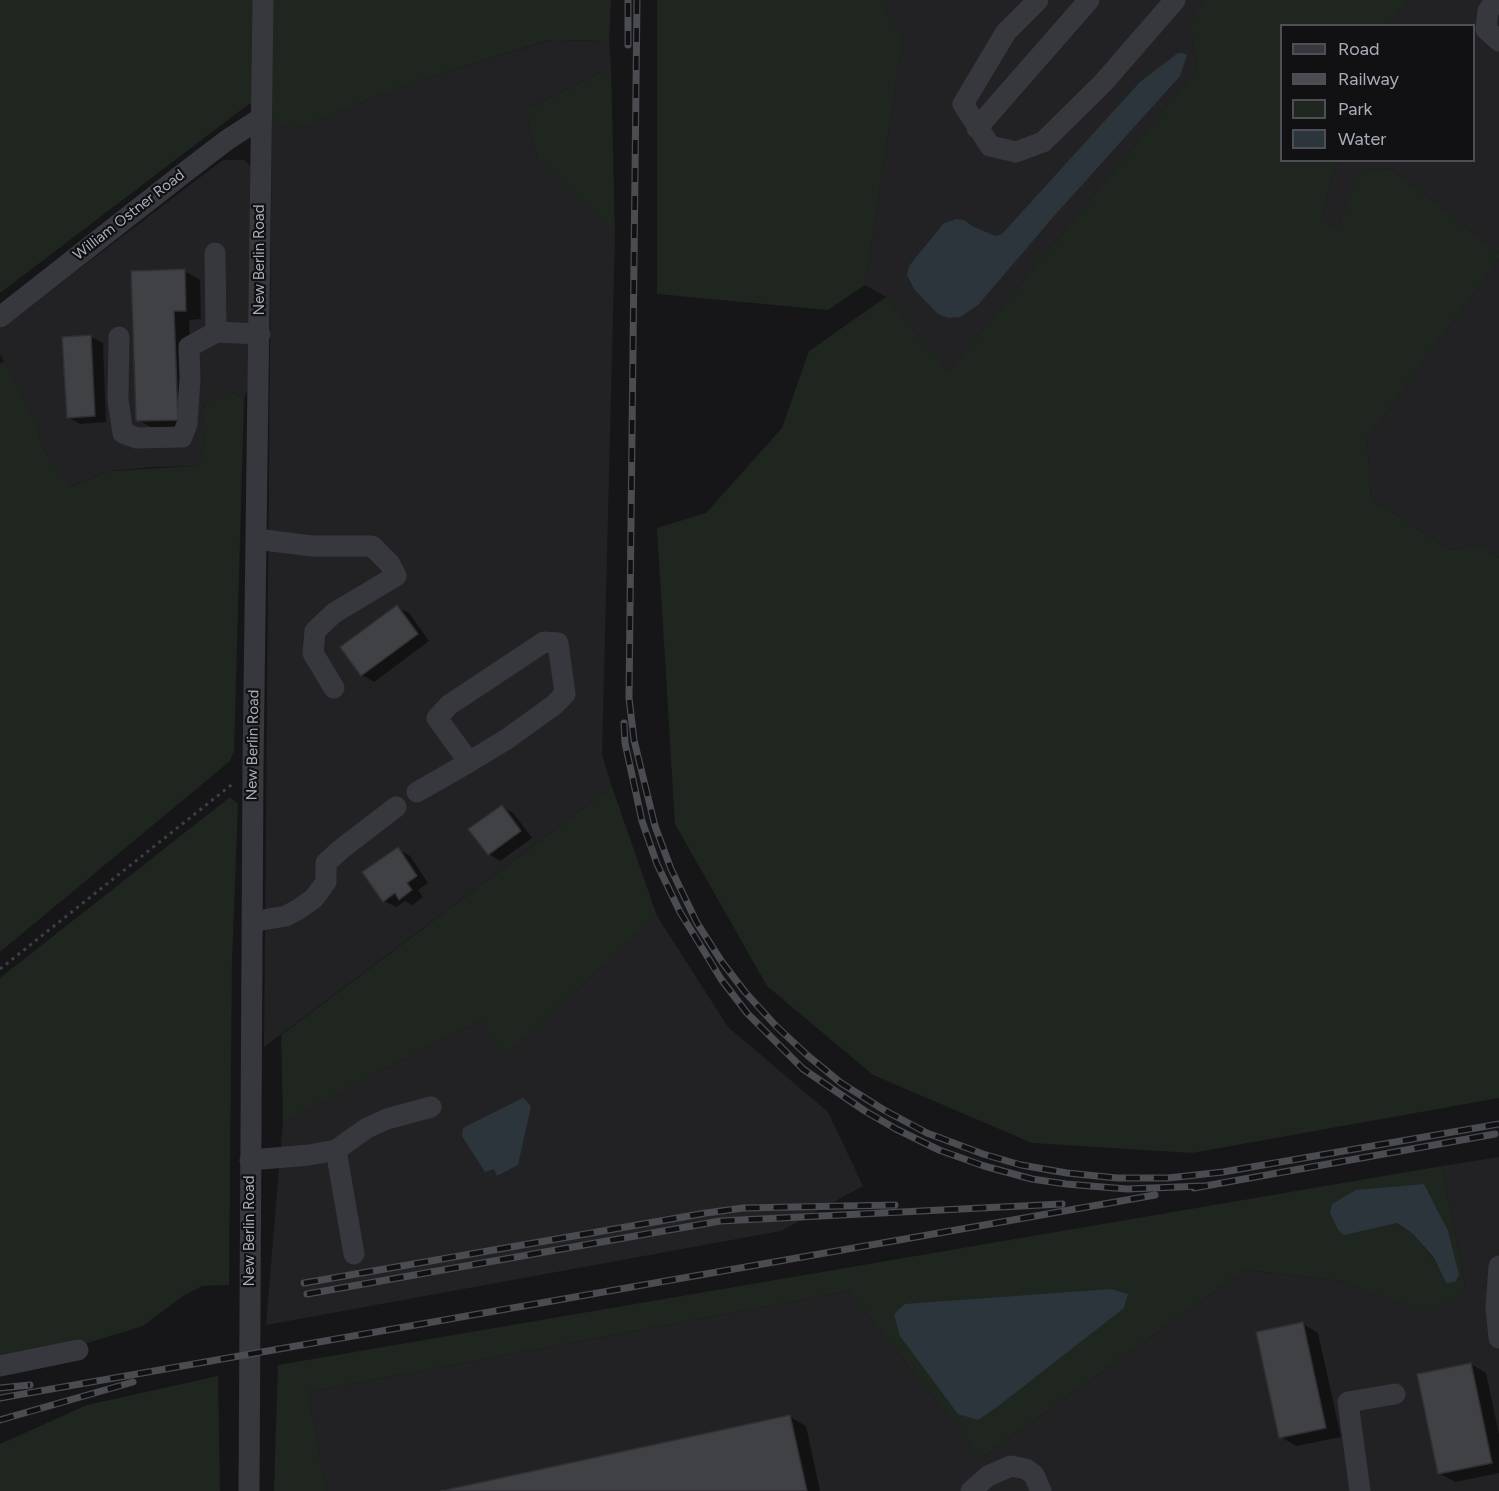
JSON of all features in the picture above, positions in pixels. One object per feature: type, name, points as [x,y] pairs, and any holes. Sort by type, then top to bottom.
[{"type":"street","name":"New Berlin Road","points":[[249,1491],[253,768],[263,0]]},
{"type":"street","points":[[1038,0],[1006,32],[963,104],[990,146],[1016,153],[1042,142],[1103,83],[1175,0]]},
{"type":"street","points":[[977,128],[1089,0]]},
{"type":"street","points":[[1496,0],[1488,11],[1486,29],[1499,41]]},
{"type":"street","name":"William Ostner Road","points":[[0,317],[227,140],[261,118]]},
{"type":"street","points":[[214,253],[216,332]]},
{"type":"street","points":[[119,337],[118,400],[123,433],[137,438],[182,437],[187,424],[190,378],[189,347],[216,332],[260,334]]},
{"type":"street","points":[[256,539],[312,546],[372,546],[390,564],[396,576],[334,613],[315,631],[313,653],[334,688]]},
{"type":"street","points":[[417,792],[469,762],[507,739],[554,705],[565,694],[558,643],[544,642],[449,705],[437,718],[469,762]]},
{"type":"street","points":[[253,918],[263,920],[286,916],[314,898],[326,882],[326,863],[396,807]]},
{"type":"street","points":[[250,1160],[309,1155],[336,1150],[367,1128],[387,1119],[431,1107]]},
{"type":"street","points":[[336,1150],[354,1254]]},
{"type":"street","points":[[1499,1266],[1496,1308],[1499,1338]]},
{"type":"street","points":[[0,1366],[78,1350]]},
{"type":"street","points":[[1360,1491],[1348,1402],[1395,1394]]},
{"type":"street","points":[[971,1491],[988,1476],[1011,1466],[1026,1469],[1034,1475],[1041,1491]]},
{"type":"path","points":[[0,969],[253,768]]},
{"type":"shaded area","points":[[880,0],[1204,0],[1189,22],[1198,68],[949,371],[886,297],[865,285],[903,38]]},
{"type":"shaded area","points":[[1409,0],[1499,0],[1499,253],[1391,168],[1359,174],[1337,228],[1321,220],[1337,162],[1475,162],[1475,24],[1389,24]]},
{"type":"shaded area","points":[[550,40],[609,41],[611,67],[526,110],[538,160],[615,235],[602,755],[612,787],[264,1047],[272,117],[294,130],[411,83]]},
{"type":"shaded area","points":[[223,160],[245,160],[254,171],[253,380],[244,398],[231,392],[203,407],[205,446],[196,466],[109,471],[69,487],[44,450],[33,416],[0,354],[0,329]]},
{"type":"shaded area","points":[[1499,259],[1499,558],[1483,545],[1451,550],[1371,499],[1367,439]]},
{"type":"shaded area","points":[[657,916],[728,1027],[828,1112],[863,1186],[781,1231],[266,1325],[283,1121],[480,1021],[506,1055]]},
{"type":"shaded area","points":[[1499,1157],[1499,1491],[326,1491],[308,1392],[849,1291],[981,1458],[1245,1270],[1342,1281],[1426,1312],[1466,1289],[1442,1166]]},
{"type":"green space","points":[[0,0],[611,0],[609,41],[549,40],[411,83],[294,130],[249,104],[0,293]]},
{"type":"green space","points":[[657,0],[880,0],[903,38],[865,285],[828,310],[657,294]]},
{"type":"green space","points":[[1204,0],[1409,0],[1389,24],[1280,24],[1280,162],[1337,162],[1321,220],[1337,228],[1359,173],[1391,168],[1499,253],[1499,259],[1367,439],[1371,499],[1451,550],[1483,545],[1499,558],[1499,1098],[1192,1153],[1032,1143],[873,1075],[767,986],[675,824],[657,528],[706,513],[782,428],[809,351],[886,297],[949,371],[1198,68],[1189,22]]},
{"type":"green space","points":[[611,67],[615,235],[538,160],[526,110]]},
{"type":"green space","points":[[4,361],[33,416],[44,450],[70,487],[109,471],[196,466],[205,446],[203,408],[219,395],[231,392],[244,398],[234,751],[230,761],[0,952],[0,364]]},
{"type":"green space","points":[[612,787],[657,916],[505,1056],[480,1021],[283,1121],[281,1035]]},
{"type":"green space","points":[[230,797],[238,804],[232,962],[229,1285],[202,1286],[183,1296],[143,1326],[78,1346],[0,1359],[0,978]]},
{"type":"green space","points":[[1442,1166],[1466,1290],[1426,1313],[1342,1281],[1245,1270],[981,1458],[849,1291],[308,1392],[326,1491],[274,1491],[278,1365]],"holes":[[[1396,1223],[1448,1231],[1446,1283],[1434,1259],[1413,1234]]]},
{"type":"green space","points":[[218,1376],[220,1491],[0,1491],[0,1444],[87,1405]]},
{"type":"water","points":[[1178,53],[1187,55],[1180,76],[1054,216],[978,305],[960,317],[948,318],[938,314],[914,289],[907,275],[909,266],[944,223],[956,219],[964,220],[995,236],[1002,234],[1140,82]]},
{"type":"water","points":[[523,1098],[531,1106],[518,1165],[497,1176],[494,1169],[485,1172],[462,1136],[463,1128]]},
{"type":"water","points":[[1424,1184],[1448,1231],[1459,1275],[1455,1282],[1446,1283],[1434,1258],[1413,1234],[1397,1223],[1344,1235],[1338,1230],[1330,1213],[1332,1204],[1356,1190]]},
{"type":"water","points":[[1111,1289],[1128,1294],[1124,1308],[978,1420],[958,1414],[900,1336],[894,1314],[905,1304]]},
{"type":"building","points":[[185,269],[186,311],[174,311],[178,420],[136,421],[131,271]]},
{"type":"building","points":[[91,335],[95,416],[67,418],[62,337]]},
{"type":"building","points":[[397,605],[418,634],[361,676],[340,647]]},
{"type":"building","points":[[502,805],[521,831],[488,855],[468,829]]},
{"type":"building","points":[[398,847],[417,876],[407,883],[412,890],[399,900],[395,893],[383,902],[362,872]]},
{"type":"building","points":[[1303,1322],[1326,1428],[1279,1438],[1256,1332]]},
{"type":"building","points":[[1471,1363],[1492,1463],[1438,1474],[1417,1374]]},
{"type":"building","points":[[790,1415],[807,1491],[441,1491]]},
{"type":"railway","points":[[628,0],[628,45]]},
{"type":"railway","points":[[637,0],[629,698],[634,740],[655,826],[671,869],[697,923],[745,992],[807,1055],[841,1083],[884,1110],[927,1133],[983,1154],[1021,1165],[1117,1178],[1168,1178],[1223,1172],[1499,1124]]},
{"type":"railway","points":[[624,723],[625,743],[642,821],[657,864],[680,912],[721,979],[747,1013],[803,1069],[896,1129],[939,1150],[984,1166],[1032,1179],[1066,1184],[1127,1189],[1202,1186]]},
{"type":"railway","points":[[1194,1188],[1495,1134]]},
{"type":"railway","points":[[0,1398],[1155,1195]]},
{"type":"railway","points":[[307,1294],[720,1221],[1062,1204]]},
{"type":"railway","points":[[304,1283],[743,1208],[895,1205]]},
{"type":"railway","points":[[0,1420],[133,1382]]},
{"type":"railway","points":[[0,1388],[30,1385]]}]
